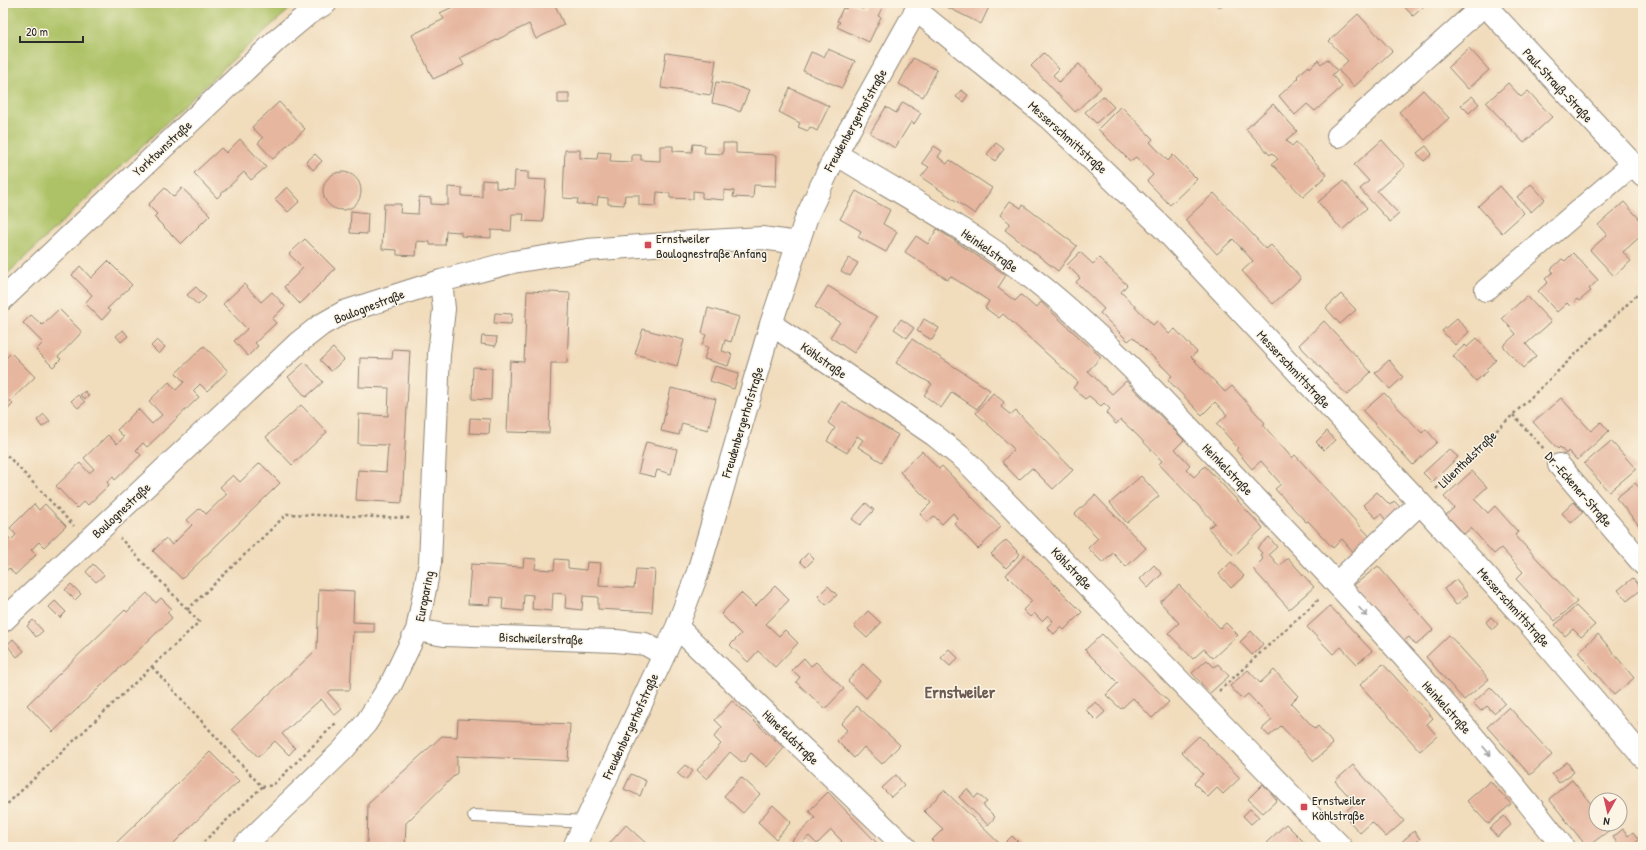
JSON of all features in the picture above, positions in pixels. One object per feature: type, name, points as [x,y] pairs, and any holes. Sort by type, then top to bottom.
[{"type":"street","name":"Yorktownstraße","points":[[3,299],[268,48],[308,14],[326,3]]},
{"type":"street","name":"Paul-Strauß-Straße","points":[[1338,136],[1484,4],[1638,170],[1486,290]]},
{"type":"street","name":"Freudenbergerhofstraße","points":[[574,847],[663,654],[677,628],[698,572],[771,324],[807,216],[836,154],[918,6]]},
{"type":"street","name":"Messerschmittstraße","points":[[918,6],[1051,120],[1094,159],[1163,228],[1420,504],[1531,626],[1643,757]]},
{"type":"street","name":"Heinkelstraße","points":[[836,154],[997,253],[1049,292],[1156,394],[1337,583],[1490,754],[1563,847]]},
{"type":"street","name":"Boulognestraße","points":[[3,621],[298,343],[321,324],[344,312],[441,281],[513,262],[587,250],[762,238],[798,243]]},
{"type":"street","name":"Europaring","points":[[243,847],[343,750],[366,723],[391,684],[417,630],[427,587],[433,518],[439,354],[444,309],[441,281]]},
{"type":"street","name":"Köhlstraße","points":[[771,324],[934,436],[966,460],[1341,847]]},
{"type":"street","name":"Dr.-Eckener-Straße","points":[[1559,465],[1643,564]]},
{"type":"street","points":[[1337,583],[1420,504]]},
{"type":"street","name":"Hünefeldstraße","points":[[677,628],[904,847]]},
{"type":"street","name":"Bischweilerstraße","points":[[417,630],[444,635],[616,640],[645,644],[663,654]]},
{"type":"lane","points":[[474,816],[586,822]]},
{"type":"path","name":"Lilienthalstraße","points":[[1420,504],[1643,289]]},
{"type":"path","name":"Dr.-Eckener-Straße","points":[[1513,415],[1559,465]]},
{"type":"path","points":[[3,451],[88,540]]},
{"type":"path","points":[[187,610],[287,514],[433,518]]},
{"type":"path","points":[[3,808],[198,622],[106,524]]},
{"type":"path","points":[[1204,706],[1337,583]]},
{"type":"path","points":[[152,667],[262,787]]},
{"type":"path","points":[[198,847],[262,787],[273,785],[337,721]]},
{"type":"green space","points":[[3,3],[297,3],[243,50],[3,278]]},
{"type":"building","points":[[461,3],[539,3],[540,6],[546,3],[554,3],[564,25],[536,39],[529,24],[460,58],[464,65],[433,79],[412,35],[444,19],[440,13]]},
{"type":"building","points":[[849,3],[863,9],[866,3],[877,3],[883,6],[878,16],[881,17],[869,42],[837,27],[840,22],[837,21],[843,8],[846,9]]},
{"type":"building","points":[[991,3],[981,24],[941,4]]},
{"type":"building","points":[[1215,3],[1226,3],[1220,8]]},
{"type":"building","points":[[1401,3],[1428,3],[1413,16]]},
{"type":"building","points":[[1358,14],[1392,51],[1354,87],[1338,70],[1348,61],[1329,41]]},
{"type":"building","points":[[1469,48],[1489,70],[1468,89],[1448,67]]},
{"type":"building","points":[[828,49],[855,61],[842,88],[803,71],[811,52],[824,57]]},
{"type":"building","points":[[666,53],[716,60],[711,95],[661,88]]},
{"type":"building","points":[[1044,53],[1059,69],[1053,75],[1059,82],[1079,64],[1101,88],[1075,112],[1031,66]]},
{"type":"building","points":[[913,58],[937,70],[923,97],[899,84]]},
{"type":"building","points":[[1327,59],[1337,70],[1332,75],[1342,87],[1315,111],[1307,104],[1295,115],[1279,96],[1299,78],[1297,76],[1309,66],[1310,68],[1318,60],[1321,64]]},
{"type":"building","points":[[716,82],[731,84],[749,91],[740,112],[727,106],[712,103]]},
{"type":"building","points":[[1508,83],[1521,97],[1528,91],[1552,117],[1524,143],[1486,103]]},
{"type":"building","points":[[790,88],[829,106],[817,131],[810,127],[808,131],[798,127],[800,123],[779,112]]},
{"type":"building","points":[[961,90],[968,95],[963,102],[956,97]]},
{"type":"building","points":[[1423,90],[1449,118],[1425,140],[1399,112]]},
{"type":"building","points":[[558,93],[569,93],[569,103],[558,103]]},
{"type":"building","points":[[1103,96],[1114,107],[1096,123],[1085,112]]},
{"type":"building","points":[[1472,96],[1479,104],[1469,113],[1461,105]]},
{"type":"building","points":[[279,102],[305,129],[273,159],[258,143],[263,138],[252,127]]},
{"type":"building","points":[[903,102],[921,113],[914,124],[911,122],[895,148],[870,133],[886,107],[896,113]]},
{"type":"building","points":[[1273,104],[1297,131],[1286,140],[1292,146],[1296,142],[1327,175],[1303,197],[1272,164],[1278,159],[1272,153],[1270,155],[1246,129]]},
{"type":"building","points":[[1121,106],[1153,139],[1150,142],[1168,161],[1173,155],[1197,179],[1170,205],[1147,181],[1153,175],[1136,157],[1130,161],[1098,129]]},
{"type":"building","points":[[240,139],[266,167],[251,180],[244,172],[217,198],[194,173],[221,148],[226,153]]},
{"type":"building","points":[[1382,140],[1405,166],[1377,191],[1399,214],[1390,222],[1360,189],[1369,181],[1354,165]]},
{"type":"building","points":[[723,143],[736,143],[736,153],[777,155],[776,186],[754,185],[753,198],[733,197],[734,191],[724,190],[724,200],[702,198],[702,192],[693,191],[693,199],[670,198],[670,193],[657,192],[656,206],[639,205],[639,195],[625,195],[624,205],[608,204],[608,198],[598,197],[597,205],[577,204],[578,199],[563,198],[565,150],[580,150],[580,158],[597,159],[598,152],[611,153],[610,161],[632,162],[632,155],[641,155],[641,160],[660,161],[660,146],[673,146],[673,151],[692,152],[693,144],[705,145],[704,153],[723,154]]},
{"type":"building","points":[[996,143],[1004,149],[995,161],[987,154]]},
{"type":"building","points":[[934,146],[942,151],[938,157],[947,164],[950,160],[992,188],[975,214],[921,177],[929,167],[922,163]]},
{"type":"building","points":[[1426,146],[1432,154],[1424,161],[1417,153]]},
{"type":"building","points":[[315,154],[322,161],[313,170],[306,162]]},
{"type":"building","points":[[515,171],[528,172],[528,179],[546,180],[543,222],[523,221],[524,214],[512,214],[511,231],[491,230],[491,238],[461,236],[461,232],[446,231],[445,245],[430,245],[430,242],[417,241],[416,256],[397,255],[397,250],[382,249],[384,204],[401,204],[400,213],[418,214],[419,197],[431,198],[431,204],[448,205],[448,187],[462,188],[462,196],[482,197],[482,180],[496,181],[496,188],[514,189]]},
{"type":"building","points":[[338,172],[346,172],[353,175],[358,180],[361,191],[358,202],[353,207],[346,210],[338,210],[331,207],[326,202],[323,195],[323,187],[326,180],[331,175]]},
{"type":"building","points":[[1343,181],[1367,208],[1342,230],[1318,202]]},
{"type":"building","points":[[1531,184],[1545,199],[1531,212],[1517,197]]},
{"type":"building","points":[[1500,186],[1524,213],[1502,233],[1478,206]]},
{"type":"building","points":[[287,187],[300,201],[288,212],[275,199]]},
{"type":"building","points":[[165,188],[174,197],[182,188],[210,215],[181,244],[154,217],[157,214],[148,205]]},
{"type":"building","points":[[856,191],[890,210],[883,224],[897,232],[886,252],[858,237],[861,231],[840,219]]},
{"type":"building","points":[[1214,193],[1266,249],[1271,245],[1301,278],[1273,304],[1242,271],[1253,261],[1233,239],[1217,254],[1185,220]]},
{"type":"building","points":[[1010,201],[1021,208],[1023,205],[1077,246],[1058,271],[1005,230],[1010,223],[1000,215]]},
{"type":"building","points":[[1624,202],[1643,223],[1643,234],[1623,252],[1631,261],[1614,276],[1590,250],[1607,235],[1598,225]]},
{"type":"building","points":[[351,211],[368,213],[367,234],[350,233]]},
{"type":"building","points":[[937,229],[1006,275],[998,288],[1015,301],[1021,295],[1036,308],[1041,302],[1101,357],[1088,371],[1112,394],[1126,381],[1184,440],[1175,449],[1190,465],[1186,469],[1194,477],[1205,466],[1263,528],[1234,556],[1208,528],[1215,523],[1159,464],[1162,461],[1135,433],[1121,420],[1116,424],[1106,413],[1110,409],[1104,403],[1101,406],[1089,396],[1085,399],[1073,388],[1078,382],[1003,314],[999,318],[985,308],[989,301],[950,276],[948,280],[905,252],[916,236],[928,244]]},
{"type":"building","points":[[305,239],[335,269],[300,304],[284,287],[303,268],[289,254]]},
{"type":"building","points":[[1080,252],[1093,264],[1099,258],[1127,285],[1121,292],[1153,325],[1157,321],[1169,334],[1175,329],[1197,352],[1191,357],[1225,392],[1232,386],[1265,423],[1263,425],[1292,458],[1295,455],[1372,539],[1355,554],[1342,539],[1333,548],[1275,489],[1281,484],[1261,461],[1252,469],[1236,450],[1238,448],[1217,424],[1227,415],[1215,402],[1202,415],[1168,380],[1172,376],[1133,337],[1128,341],[1100,313],[1104,309],[1076,282],[1080,278],[1067,265]]},
{"type":"building","points":[[1573,253],[1598,280],[1589,289],[1591,291],[1579,301],[1577,299],[1570,306],[1567,303],[1557,312],[1538,291],[1548,282],[1545,279],[1553,272],[1551,269],[1562,259],[1565,261]]},
{"type":"building","points":[[849,258],[858,263],[850,276],[841,271]]},
{"type":"building","points":[[108,261],[132,285],[107,309],[110,311],[102,320],[85,303],[92,295],[72,275],[80,266],[91,278]]},
{"type":"building","points":[[244,284],[261,302],[272,292],[285,306],[272,319],[276,323],[255,343],[258,346],[248,356],[234,341],[247,329],[223,304]]},
{"type":"building","points":[[828,286],[877,317],[854,353],[830,337],[840,322],[815,307]]},
{"type":"building","points":[[196,287],[206,297],[198,305],[187,295]]},
{"type":"building","points":[[527,291],[570,293],[567,363],[551,363],[549,433],[507,432],[510,361],[524,362]]},
{"type":"building","points":[[1341,294],[1356,310],[1340,324],[1326,308]]},
{"type":"building","points":[[1527,296],[1551,322],[1526,344],[1536,356],[1523,368],[1503,346],[1516,334],[1502,318]]},
{"type":"building","points":[[708,308],[739,317],[731,342],[725,340],[722,351],[732,354],[728,366],[704,359],[708,347],[702,345],[706,335],[702,333]]},
{"type":"building","points":[[59,309],[82,332],[58,357],[61,359],[53,367],[36,350],[43,343],[23,323],[31,315],[42,325]]},
{"type":"building","points":[[495,313],[512,314],[511,324],[494,323]]},
{"type":"building","points":[[1457,318],[1469,332],[1455,345],[1442,331]]},
{"type":"building","points":[[901,319],[914,328],[907,338],[894,329]]},
{"type":"building","points":[[924,319],[939,328],[932,340],[917,331]]},
{"type":"building","points":[[1324,321],[1371,372],[1347,395],[1299,345]]},
{"type":"building","points":[[643,329],[684,340],[677,366],[635,354]]},
{"type":"building","points":[[123,330],[128,336],[121,342],[116,336]]},
{"type":"building","points":[[482,336],[497,337],[496,346],[481,344]]},
{"type":"building","points":[[1477,338],[1496,360],[1486,369],[1488,371],[1476,381],[1453,356],[1465,345],[1467,347]]},
{"type":"building","points":[[912,339],[990,390],[977,409],[952,392],[941,408],[924,395],[932,384],[896,363]]},
{"type":"building","points":[[157,340],[165,347],[159,354],[151,346]]},
{"type":"building","points":[[204,346],[228,371],[207,391],[200,384],[193,391],[199,397],[147,447],[143,443],[136,450],[141,455],[115,480],[113,477],[107,482],[109,485],[88,505],[84,501],[77,508],[56,486],[80,463],[89,473],[94,469],[84,458],[108,435],[117,444],[124,437],[117,430],[138,409],[152,424],[162,415],[149,401],[169,382],[176,390],[184,382],[176,373]]},
{"type":"building","points":[[333,348],[344,360],[331,371],[320,360]]},
{"type":"building","points":[[393,349],[410,350],[402,503],[356,500],[358,470],[386,472],[388,445],[358,444],[359,414],[388,416],[389,388],[359,387],[360,358],[392,359]]},
{"type":"building","points":[[11,353],[35,377],[10,401],[13,404],[5,412],[3,410],[3,361]]},
{"type":"building","points":[[1389,360],[1403,377],[1390,389],[1375,373]]},
{"type":"building","points":[[305,362],[323,382],[306,397],[288,377]]},
{"type":"building","points":[[715,366],[739,373],[734,389],[710,381]]},
{"type":"building","points":[[473,367],[492,368],[491,400],[472,399]]},
{"type":"building","points":[[671,388],[716,399],[708,430],[682,423],[679,435],[661,431]]},
{"type":"building","points":[[85,391],[89,396],[85,399],[80,395]]},
{"type":"building","points":[[993,393],[1004,402],[1001,407],[1011,415],[1016,411],[1073,470],[1053,489],[1032,468],[1019,480],[1002,462],[1014,449],[976,413]]},
{"type":"building","points":[[1384,393],[1422,433],[1426,429],[1437,442],[1413,465],[1363,411]]},
{"type":"building","points":[[78,395],[85,402],[78,408],[71,401]]},
{"type":"building","points":[[1561,398],[1591,431],[1601,422],[1609,431],[1577,460],[1568,451],[1566,454],[1560,447],[1558,449],[1533,422]]},
{"type":"building","points":[[842,401],[898,435],[882,462],[858,447],[863,440],[857,436],[847,453],[827,441],[835,428],[828,423]]},
{"type":"building","points":[[301,405],[327,432],[292,465],[266,437]]},
{"type":"building","points":[[44,414],[50,421],[42,427],[37,420]]},
{"type":"building","points":[[470,418],[490,419],[489,434],[469,433]]},
{"type":"building","points":[[1327,431],[1335,440],[1324,450],[1316,442]]},
{"type":"building","points":[[1611,441],[1636,469],[1609,492],[1584,464]]},
{"type":"building","points":[[646,442],[677,449],[671,474],[657,470],[655,477],[638,473]]},
{"type":"building","points":[[1449,449],[1458,457],[1432,482],[1423,473]]},
{"type":"building","points":[[922,451],[939,469],[942,466],[1001,527],[978,549],[954,523],[958,519],[953,513],[942,524],[934,516],[927,522],[920,514],[931,503],[900,472]]},
{"type":"building","points":[[260,463],[280,483],[182,579],[153,551],[166,538],[172,545],[192,525],[187,520],[200,508],[206,514],[227,494],[220,487],[233,475],[240,482]]},
{"type":"building","points":[[1472,471],[1487,487],[1474,499],[1488,513],[1495,506],[1518,532],[1515,535],[1577,602],[1555,621],[1516,579],[1523,572],[1501,548],[1494,554],[1471,528],[1464,534],[1446,515],[1454,508],[1444,497]]},
{"type":"building","points":[[1141,476],[1159,496],[1127,523],[1110,503]]},
{"type":"building","points":[[1635,483],[1643,492],[1643,530],[1616,498]]},
{"type":"building","points":[[1377,492],[1390,505],[1394,501],[1403,510],[1389,524],[1381,514],[1376,518],[1363,505]]},
{"type":"building","points":[[1095,495],[1146,548],[1126,567],[1113,553],[1103,563],[1088,548],[1098,538],[1075,514]]},
{"type":"building","points":[[1574,502],[1583,512],[1571,523],[1562,513]]},
{"type":"building","points":[[866,503],[874,510],[860,525],[852,519]]},
{"type":"building","points":[[34,504],[39,510],[45,504],[66,526],[44,547],[39,542],[31,550],[36,555],[15,575],[9,568],[3,574],[3,536],[5,534],[11,540],[16,535],[10,528]]},
{"type":"building","points":[[1269,537],[1277,547],[1269,554],[1279,566],[1288,558],[1314,587],[1289,609],[1253,569],[1263,559],[1260,555],[1262,553],[1257,548]]},
{"type":"building","points":[[1006,540],[1020,554],[1006,568],[991,554]]},
{"type":"building","points":[[808,553],[814,559],[806,567],[800,561]]},
{"type":"building","points":[[1025,555],[1082,612],[1064,630],[1061,627],[1054,634],[1047,627],[1053,621],[1048,615],[1042,621],[1034,613],[1030,617],[1023,610],[1032,601],[1006,575]]},
{"type":"building","points":[[524,558],[536,559],[535,569],[554,570],[555,559],[568,560],[568,568],[586,570],[587,562],[601,563],[599,586],[634,588],[636,569],[655,570],[652,612],[598,609],[598,597],[583,596],[582,610],[565,608],[566,594],[553,593],[552,611],[532,609],[533,595],[524,594],[523,611],[502,609],[503,598],[491,597],[490,605],[468,604],[471,564],[523,567]]},
{"type":"building","points":[[1231,562],[1244,576],[1231,588],[1219,574]]},
{"type":"building","points":[[93,564],[104,575],[96,582],[86,572]]},
{"type":"building","points":[[1154,565],[1162,574],[1148,588],[1140,579]]},
{"type":"building","points":[[1378,566],[1433,630],[1416,645],[1409,637],[1401,643],[1353,586]]},
{"type":"building","points":[[1633,578],[1642,589],[1627,601],[1618,590]]},
{"type":"building","points":[[1456,580],[1468,595],[1456,605],[1444,589]]},
{"type":"building","points":[[71,584],[81,594],[75,600],[65,590]]},
{"type":"building","points":[[1179,585],[1220,628],[1226,623],[1238,635],[1213,658],[1204,649],[1193,659],[1168,633],[1179,623],[1160,602]]},
{"type":"building","points":[[775,586],[789,600],[766,624],[779,636],[785,630],[798,643],[775,667],[758,651],[748,662],[730,645],[741,634],[721,614],[741,593],[755,606]]},
{"type":"building","points":[[828,586],[837,595],[826,605],[818,596]]},
{"type":"building","points":[[319,589],[354,591],[353,622],[374,623],[374,632],[353,632],[350,690],[331,690],[328,693],[342,709],[335,715],[321,699],[282,734],[295,748],[289,755],[275,741],[258,757],[232,729],[317,649]]},
{"type":"building","points":[[147,593],[156,603],[161,598],[171,608],[167,612],[172,618],[53,732],[27,705],[125,610],[127,612]]},
{"type":"building","points":[[55,601],[66,612],[60,618],[49,607]]},
{"type":"building","points":[[1330,606],[1372,651],[1357,664],[1341,647],[1333,654],[1307,627]]},
{"type":"building","points":[[1576,606],[1595,625],[1581,637],[1573,629],[1565,636],[1555,625]]},
{"type":"building","points":[[868,611],[881,623],[867,638],[854,626]]},
{"type":"building","points":[[1491,617],[1498,624],[1492,630],[1486,622]]},
{"type":"building","points":[[33,620],[43,631],[36,637],[27,626]]},
{"type":"building","points":[[1251,631],[1263,644],[1252,655],[1240,642]]},
{"type":"building","points":[[1102,634],[1169,702],[1152,718],[1133,698],[1121,709],[1106,695],[1118,683],[1085,650]]},
{"type":"building","points":[[1598,634],[1634,678],[1614,695],[1578,652]]},
{"type":"building","points":[[1449,635],[1489,679],[1464,700],[1426,657]]},
{"type":"building","points":[[13,639],[24,651],[17,657],[7,645]]},
{"type":"building","points":[[949,649],[958,658],[950,666],[941,658]]},
{"type":"building","points":[[804,658],[811,666],[816,662],[844,689],[825,709],[796,682],[800,677],[792,670]]},
{"type":"building","points":[[1207,660],[1214,667],[1218,664],[1229,676],[1210,693],[1192,673]]},
{"type":"building","points":[[863,664],[881,681],[866,698],[848,681]]},
{"type":"building","points":[[1383,664],[1433,718],[1427,724],[1437,736],[1420,751],[1360,685]]},
{"type":"building","points":[[1248,670],[1260,683],[1274,670],[1298,696],[1291,703],[1315,729],[1318,726],[1333,744],[1314,761],[1281,726],[1269,736],[1262,729],[1272,720],[1248,694],[1242,699],[1230,686]]},
{"type":"building","points":[[1490,687],[1505,703],[1494,713],[1487,706],[1481,711],[1473,703]]},
{"type":"building","points":[[732,701],[784,748],[767,767],[751,753],[743,763],[730,752],[707,779],[697,770],[721,744],[714,737],[722,727],[715,720]]},
{"type":"building","points":[[1096,702],[1105,712],[1096,720],[1086,710]]},
{"type":"building","points":[[857,706],[900,745],[882,764],[864,747],[854,758],[837,741],[847,730],[841,724]]},
{"type":"building","points":[[1509,707],[1552,755],[1530,775],[1487,727]]},
{"type":"building","points":[[1643,718],[1643,729],[1638,723]]},
{"type":"building","points":[[458,719],[570,724],[568,761],[457,756],[457,773],[406,823],[405,847],[367,847],[368,804],[442,736],[457,737]]},
{"type":"building","points":[[1199,736],[1240,778],[1223,794],[1217,788],[1208,797],[1194,783],[1203,774],[1182,752]]},
{"type":"building","points":[[210,752],[239,781],[170,847],[112,847]]},
{"type":"building","points":[[1567,762],[1574,772],[1559,783],[1552,774]]},
{"type":"building","points":[[685,765],[693,771],[685,780],[677,773]]},
{"type":"building","points":[[1353,765],[1404,821],[1386,837],[1372,822],[1360,833],[1343,814],[1355,803],[1335,781]]},
{"type":"building","points":[[631,774],[646,781],[640,796],[624,789]]},
{"type":"building","points":[[896,775],[904,785],[891,797],[882,788]]},
{"type":"building","points":[[741,777],[760,794],[743,813],[724,796]]},
{"type":"building","points":[[1572,780],[1588,800],[1588,832],[1607,832],[1587,847],[1549,799]]},
{"type":"building","points":[[1490,781],[1511,804],[1488,824],[1467,801]]},
{"type":"building","points":[[1263,784],[1277,800],[1263,813],[1248,799]]},
{"type":"building","points":[[967,789],[975,798],[978,794],[987,802],[983,805],[995,817],[988,825],[959,797]]},
{"type":"building","points":[[944,790],[1002,846],[1012,836],[1023,847],[939,847],[932,840],[943,829],[924,811]]},
{"type":"building","points":[[828,792],[877,843],[873,847],[836,847],[842,841],[831,830],[817,844],[809,836],[798,846],[792,840],[815,818],[809,811]]},
{"type":"building","points":[[773,805],[791,822],[776,839],[758,822]]},
{"type":"building","points":[[1250,809],[1259,817],[1251,824],[1243,816]]},
{"type":"building","points":[[1504,816],[1511,825],[1497,837],[1490,828]]},
{"type":"building","points":[[1286,824],[1309,847],[1272,847],[1267,842]]},
{"type":"building","points":[[626,825],[649,846],[649,847],[607,846]]},
{"type":"building","points":[[1414,831],[1420,839],[1411,847],[1400,847],[1398,845]]},
{"type":"building","points":[[1619,832],[1625,832],[1628,836],[1633,832],[1639,840],[1628,847],[1620,847],[1613,837]]},
{"type":"place","name":"Ernstweiler Boulognestraße Anfang","points":[[648,245]]},
{"type":"place","name":"Ernstweiler Köhlstraße","points":[[1304,807]]},
{"type":"district","name":"Ernstweiler","points":[[960,692]]}]
